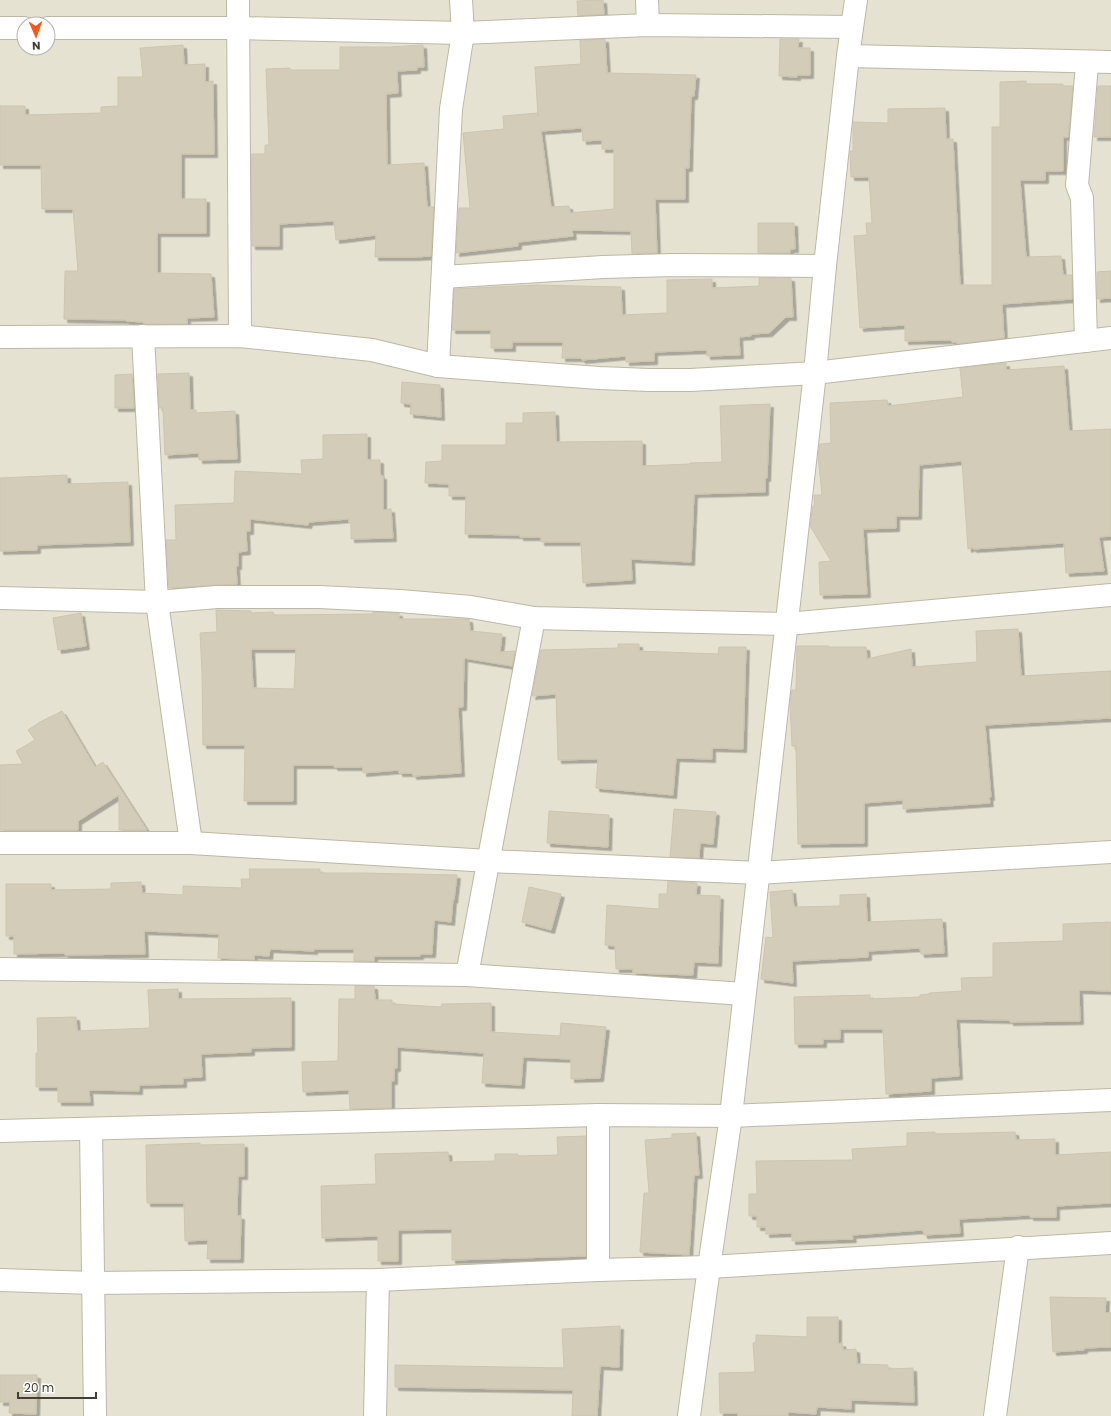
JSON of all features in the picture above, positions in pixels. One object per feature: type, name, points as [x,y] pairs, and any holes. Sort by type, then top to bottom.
[{"type":"street","points":[[238,0],[240,336]]},
{"type":"street","points":[[438,366],[451,110],[463,33],[461,0]]},
{"type":"street","points":[[647,0],[648,25]]},
{"type":"street","points":[[689,1416],[731,1116],[815,374],[825,266],[848,56],[856,0]]},
{"type":"street","points":[[56,28],[238,28],[463,33],[648,25],[852,27]]},
{"type":"street","points":[[0,28],[16,28]]},
{"type":"street","points":[[848,56],[1111,62]]},
{"type":"street","points":[[1086,341],[1082,198],[1077,185],[1087,62]]},
{"type":"street","points":[[443,277],[603,267],[673,265],[825,266]]},
{"type":"street","points":[[143,336],[157,602],[191,843]]},
{"type":"street","points":[[0,337],[240,336],[372,350],[438,366],[649,380],[691,380],[815,374],[1111,338]]},
{"type":"street","points":[[0,598],[157,602],[218,597],[319,597],[400,600],[471,607],[534,618],[787,624],[1111,595]]},
{"type":"street","points":[[467,975],[534,618]]},
{"type":"street","points":[[0,843],[191,843],[489,861],[759,873],[1111,852]]},
{"type":"street","points":[[0,969],[467,975],[744,994]]},
{"type":"street","points":[[0,1131],[598,1115],[731,1116],[1111,1100]]},
{"type":"street","points":[[598,1115],[598,1270]]},
{"type":"street","points":[[91,1129],[95,1416]]},
{"type":"street","points":[[0,1280],[93,1283],[378,1280],[598,1270],[709,1267],[1111,1243]]},
{"type":"street","points":[[995,1416],[1018,1248]]},
{"type":"street","points":[[375,1416],[378,1280]]},
{"type":"shaded area","points":[[0,0],[1111,0],[1111,1416],[0,1416]]},
{"type":"building","points":[[603,0],[604,14],[578,16],[577,1]]},
{"type":"building","points":[[605,39],[607,73],[696,75],[694,96],[691,96],[689,168],[685,168],[685,199],[655,199],[657,253],[632,254],[631,231],[572,230],[573,236],[518,242],[518,246],[456,253],[459,208],[470,208],[463,133],[504,129],[503,116],[538,113],[535,67],[581,64],[580,40]],"holes":[[[582,128],[583,141],[602,140],[602,149],[614,149],[614,209],[570,213],[569,206],[551,207],[541,131]]]},
{"type":"building","points":[[780,39],[799,39],[798,48],[810,48],[810,75],[797,75],[797,77],[779,76]]},
{"type":"building","points":[[183,45],[184,65],[205,64],[205,82],[213,81],[214,154],[181,154],[181,199],[206,199],[206,233],[157,233],[157,273],[211,274],[214,317],[187,318],[187,324],[144,324],[144,322],[126,320],[64,319],[65,271],[78,271],[73,209],[42,209],[41,165],[0,165],[0,106],[25,106],[25,115],[101,113],[101,107],[118,106],[118,77],[143,77],[140,48]]},
{"type":"building","points":[[423,45],[424,67],[417,67],[417,70],[397,71],[398,93],[386,94],[387,165],[424,163],[427,207],[434,207],[431,256],[375,257],[376,235],[336,240],[334,221],[279,224],[279,246],[252,246],[251,154],[265,154],[265,145],[269,145],[266,69],[290,68],[290,70],[340,70],[340,47]]},
{"type":"building","points":[[1026,81],[1026,84],[1063,84],[1063,86],[1073,86],[1068,137],[1063,137],[1063,171],[1045,171],[1045,180],[1020,180],[1026,257],[1061,256],[1063,275],[1072,275],[1072,299],[1002,304],[1004,338],[957,344],[957,342],[952,342],[951,340],[905,341],[905,325],[860,328],[854,236],[867,235],[866,223],[872,223],[869,177],[851,177],[850,151],[853,151],[853,122],[888,123],[888,109],[945,108],[946,139],[953,139],[960,285],[992,285],[992,127],[1000,127],[1000,82]]},
{"type":"building","points":[[1098,86],[1111,86],[1111,137],[1094,137]]},
{"type":"building","points":[[758,223],[794,223],[795,249],[790,249],[790,253],[758,253]]},
{"type":"building","points":[[1111,271],[1111,298],[1097,299],[1097,272]]},
{"type":"building","points":[[759,278],[791,278],[793,317],[786,317],[769,333],[751,334],[751,336],[739,337],[740,355],[707,356],[707,350],[654,352],[654,361],[626,362],[626,356],[582,360],[581,358],[562,358],[563,342],[512,342],[512,348],[491,348],[491,330],[452,330],[454,289],[537,285],[621,287],[622,315],[667,313],[667,280],[712,279],[712,288],[759,286]]},
{"type":"building","points":[[1006,363],[1006,370],[1064,366],[1069,431],[1111,429],[1111,536],[1099,537],[1104,571],[1066,573],[1064,543],[973,549],[973,547],[968,549],[962,461],[919,465],[918,516],[896,516],[896,528],[863,529],[867,594],[820,595],[819,562],[831,561],[810,526],[813,506],[815,506],[814,495],[822,495],[818,455],[820,444],[831,443],[830,403],[887,400],[888,406],[963,397],[960,368]]},
{"type":"building","points":[[189,373],[190,410],[196,410],[196,413],[235,411],[237,459],[199,460],[199,453],[165,455],[163,408],[159,408],[158,374]]},
{"type":"building","points":[[132,374],[134,408],[115,408],[115,375]]},
{"type":"building","points":[[402,382],[440,385],[441,417],[410,414],[411,404],[401,403]]},
{"type":"building","points":[[770,404],[767,478],[765,478],[765,492],[694,494],[691,562],[631,559],[632,580],[583,583],[581,542],[541,542],[541,537],[520,537],[520,535],[465,534],[466,496],[449,496],[449,484],[425,483],[426,462],[442,461],[442,445],[506,445],[506,423],[523,423],[523,413],[555,412],[556,442],[642,441],[642,466],[722,462],[720,406]]},
{"type":"building","points":[[367,434],[367,460],[380,460],[380,472],[381,476],[383,476],[383,510],[391,509],[393,538],[351,539],[351,523],[349,523],[349,519],[309,522],[308,525],[250,519],[250,531],[246,531],[247,551],[238,552],[238,566],[236,566],[237,584],[169,588],[166,540],[176,540],[175,505],[234,503],[235,471],[302,474],[301,460],[323,459],[323,435]]},
{"type":"building","points":[[67,475],[67,484],[128,482],[130,542],[37,545],[37,550],[0,551],[0,478]]},
{"type":"building","points":[[216,610],[251,611],[251,613],[273,612],[274,615],[373,614],[373,612],[399,613],[399,619],[469,619],[470,631],[502,634],[500,652],[515,651],[512,666],[464,658],[463,707],[458,707],[461,773],[413,776],[413,773],[399,773],[399,770],[363,773],[363,767],[293,765],[293,801],[244,801],[245,745],[203,745],[200,633],[217,632]],"holes":[[[251,649],[296,649],[294,689],[253,688]]]},
{"type":"building","points":[[81,613],[86,646],[58,650],[53,618]]},
{"type":"building","points":[[1018,629],[1021,676],[1111,671],[1111,718],[985,725],[991,797],[989,797],[990,803],[903,809],[903,800],[864,803],[864,843],[798,844],[796,746],[792,746],[790,703],[792,690],[796,690],[797,646],[866,647],[867,659],[911,649],[912,667],[977,662],[976,631]]},
{"type":"building","points":[[618,644],[639,644],[639,651],[718,654],[719,647],[746,647],[743,749],[712,748],[712,759],[676,758],[673,795],[596,788],[598,759],[558,760],[556,694],[532,696],[541,650],[618,648]]},
{"type":"building","points":[[62,711],[95,767],[103,762],[147,830],[119,830],[119,795],[78,821],[78,830],[0,830],[0,765],[23,764],[16,751],[35,740],[28,730]]},
{"type":"building","points":[[674,809],[716,812],[713,844],[700,843],[699,858],[670,857]]},
{"type":"building","points":[[549,811],[609,815],[608,847],[547,843]]},
{"type":"building","points":[[249,869],[320,869],[320,873],[457,875],[451,922],[434,920],[432,954],[420,954],[420,956],[374,956],[374,961],[354,961],[354,949],[314,949],[314,951],[270,949],[269,956],[254,955],[254,960],[218,958],[219,934],[144,931],[145,954],[14,954],[14,936],[6,936],[6,884],[51,884],[51,890],[111,889],[111,883],[141,882],[142,893],[183,895],[183,886],[242,888],[241,879],[250,879]]},
{"type":"building","points":[[668,881],[697,883],[696,895],[720,896],[718,963],[694,962],[693,975],[633,973],[633,969],[616,969],[615,946],[605,945],[607,905],[659,909],[659,894],[667,894]]},
{"type":"building","points":[[529,887],[561,894],[551,930],[522,922]]},
{"type":"building","points":[[792,890],[794,907],[840,906],[840,895],[866,894],[867,922],[942,919],[944,953],[921,954],[920,948],[868,951],[868,957],[792,961],[793,983],[761,979],[766,937],[773,938],[770,892]]},
{"type":"building","points":[[1111,922],[1111,991],[1079,990],[1080,1021],[1010,1022],[1010,1020],[956,1019],[959,1076],[931,1078],[931,1091],[886,1094],[883,1029],[840,1029],[840,1039],[823,1039],[823,1044],[795,1044],[794,997],[870,995],[870,999],[920,997],[920,995],[929,993],[962,991],[961,978],[993,977],[993,943],[1063,941],[1063,924]]},
{"type":"building","points":[[355,986],[374,986],[375,1000],[392,1000],[392,1004],[441,1007],[442,1004],[491,1003],[491,1032],[560,1036],[561,1023],[606,1027],[600,1078],[571,1079],[571,1059],[523,1057],[521,1085],[482,1083],[484,1053],[397,1047],[397,1068],[394,1068],[394,1081],[391,1081],[391,1108],[350,1109],[349,1090],[303,1092],[302,1062],[338,1061],[339,999],[355,999]]},
{"type":"building","points":[[178,989],[178,999],[291,998],[291,1047],[251,1048],[251,1052],[201,1054],[202,1077],[183,1078],[183,1084],[139,1085],[139,1091],[89,1090],[90,1102],[58,1102],[58,1087],[36,1087],[36,1053],[38,1053],[37,1018],[76,1017],[77,1031],[150,1028],[148,990]]},
{"type":"building","points":[[935,1132],[935,1134],[1015,1132],[1016,1140],[1055,1139],[1055,1155],[1111,1152],[1111,1203],[1056,1206],[1056,1217],[1030,1217],[1030,1215],[959,1219],[960,1233],[924,1235],[923,1230],[852,1235],[853,1239],[792,1241],[792,1233],[766,1234],[766,1227],[757,1227],[757,1216],[749,1216],[749,1194],[757,1194],[756,1161],[853,1160],[852,1149],[907,1146],[907,1133]]},
{"type":"building","points":[[696,1133],[699,1175],[694,1175],[689,1255],[640,1252],[644,1193],[649,1193],[645,1140],[672,1138],[672,1134]]},
{"type":"building","points":[[586,1136],[586,1256],[452,1260],[452,1229],[398,1230],[398,1261],[378,1261],[378,1236],[322,1238],[321,1186],[376,1184],[375,1154],[448,1152],[449,1162],[495,1161],[495,1154],[518,1154],[518,1156],[558,1155],[557,1137]]},
{"type":"building","points":[[200,1143],[200,1145],[244,1144],[244,1176],[238,1176],[237,1216],[241,1216],[240,1259],[207,1259],[208,1240],[185,1241],[184,1203],[147,1203],[146,1145]]},
{"type":"building","points":[[1050,1297],[1106,1298],[1105,1313],[1111,1313],[1111,1347],[1084,1348],[1084,1350],[1053,1352]]},
{"type":"building","points":[[807,1317],[838,1317],[838,1344],[842,1343],[843,1350],[856,1349],[857,1364],[888,1365],[888,1369],[913,1368],[914,1402],[851,1400],[851,1409],[817,1407],[816,1414],[788,1412],[788,1416],[738,1416],[738,1413],[720,1413],[719,1373],[755,1372],[753,1343],[756,1342],[756,1335],[807,1337]]},
{"type":"building","points":[[620,1326],[619,1367],[600,1366],[597,1416],[572,1416],[573,1390],[395,1387],[395,1365],[564,1368],[562,1329]]},
{"type":"building","points":[[0,1375],[37,1375],[36,1414],[9,1413],[10,1402],[0,1402]]}]
